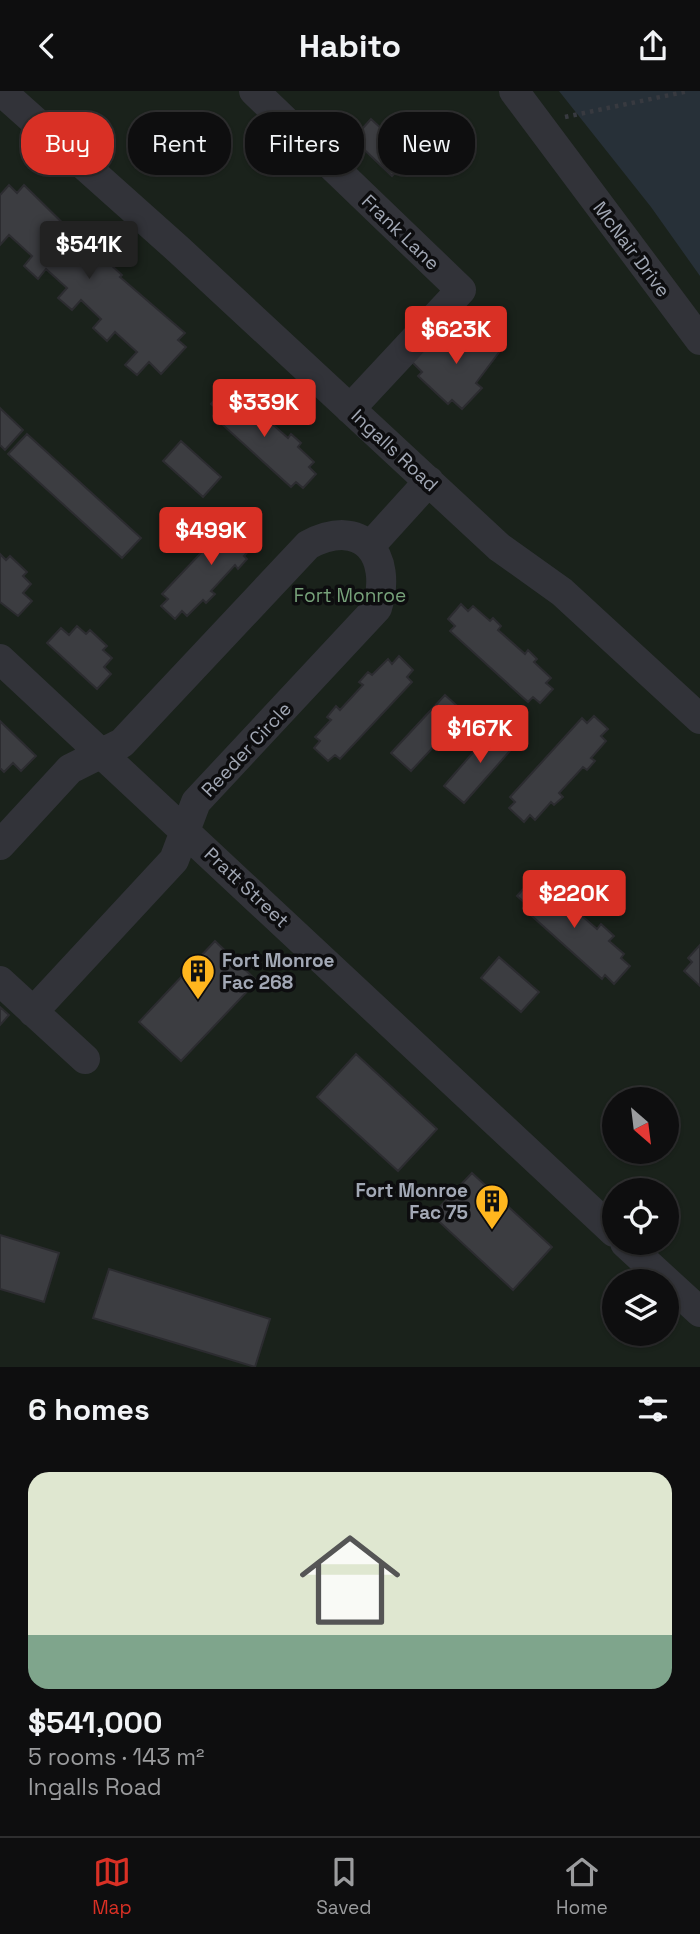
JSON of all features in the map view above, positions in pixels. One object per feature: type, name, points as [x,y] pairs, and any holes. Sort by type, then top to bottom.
[{"type":"street","name":"Ingalls Road","points":[[1,91],[499,547],[562,592],[700,719]]},
{"type":"street","name":"Frank Lane","points":[[254,91],[461,290],[350,409]]},
{"type":"street","name":"McNair Drive","points":[[514,91],[700,341]]},
{"type":"street","points":[[5,829],[70,769],[121,743],[308,545],[327,535],[347,534],[371,545],[429,481]]},
{"type":"street","name":"Reeder Circle","points":[[33,1013],[174,860],[183,829],[196,802],[377,608],[383,587],[371,545]]},
{"type":"street","name":"Pratt Street","points":[[0,659],[602,1221]]},
{"type":"street","points":[[0,981],[85,1059]]},
{"type":"street","points":[[638,1255],[700,1312]]},
{"type":"path","points":[[564,117],[689,91]]},
{"type":"green space","name":"Fort Monroe","points":[[0,91],[700,91],[700,1367],[0,1367]]},
{"type":"shaded area","points":[[559,91],[700,91],[700,276],[651,207]]},
{"type":"building","points":[[371,119],[378,125],[378,163],[364,149],[364,127]]},
{"type":"building","points":[[9,185],[17,193],[24,185],[84,244],[86,242],[122,275],[120,277],[185,333],[178,340],[186,347],[161,374],[149,362],[137,375],[125,365],[137,352],[115,332],[107,341],[93,328],[101,319],[81,300],[72,310],[58,298],[67,288],[46,269],[38,279],[24,266],[32,256],[9,235],[0,245],[0,195]]},
{"type":"building","points":[[466,321],[474,328],[470,332],[489,349],[493,345],[500,351],[476,383],[482,388],[462,409],[452,400],[448,404],[418,376],[422,372],[412,362],[431,342],[437,347]]},
{"type":"building","points":[[224,390],[231,396],[236,391],[252,406],[256,402],[266,411],[262,415],[288,438],[291,434],[301,443],[298,447],[314,462],[309,467],[316,474],[303,488],[296,482],[291,487],[213,416],[218,410],[211,404]]},
{"type":"building","points":[[0,408],[23,430],[5,450],[0,445]]},
{"type":"building","points":[[27,434],[141,538],[122,558],[8,454]]},
{"type":"building","points":[[181,441],[221,477],[203,497],[163,461]]},
{"type":"building","points":[[246,514],[260,528],[254,534],[259,539],[244,556],[247,559],[238,569],[235,565],[211,591],[215,594],[206,603],[203,600],[187,616],[182,611],[175,619],[161,606],[168,599],[162,594],[235,517],[240,521]]},
{"type":"building","points":[[0,554],[6,560],[10,556],[27,572],[23,576],[31,584],[23,593],[32,601],[18,616],[0,602]]},
{"type":"building","points":[[461,604],[468,611],[473,606],[490,621],[493,618],[501,626],[498,630],[525,654],[528,650],[537,659],[534,662],[551,678],[546,683],[553,689],[540,703],[533,697],[528,702],[450,631],[455,626],[448,619]]},
{"type":"building","points":[[77,626],[86,634],[90,630],[107,646],[103,650],[112,658],[104,667],[111,674],[97,689],[47,643],[61,628],[69,635]]},
{"type":"building","points":[[399,656],[413,670],[407,677],[412,682],[340,759],[335,755],[328,761],[314,748],[320,741],[315,737],[331,720],[327,717],[336,706],[340,710],[363,685],[359,682],[368,672],[372,675],[388,659],[392,664]]},
{"type":"building","points":[[445,695],[465,713],[411,771],[391,753]]},
{"type":"building","points":[[594,716],[608,729],[601,736],[606,741],[591,758],[595,761],[587,770],[583,767],[559,793],[563,797],[554,805],[551,802],[535,820],[530,815],[524,822],[509,808],[515,802],[510,797],[582,718],[587,723]]},
{"type":"building","points":[[0,721],[36,756],[21,771],[13,763],[4,772],[0,768]]},
{"type":"building","points":[[496,726],[516,744],[464,803],[444,786]]},
{"type":"building","points":[[533,878],[542,887],[545,883],[560,896],[565,891],[579,904],[574,909],[597,929],[601,924],[614,936],[609,941],[624,954],[621,958],[630,966],[614,984],[605,975],[602,979],[523,908],[526,904],[517,896]]},
{"type":"building","name":"Fort Monroe Fac 268","points":[[215,941],[257,981],[181,1061],[139,1022]]},
{"type":"building","points":[[700,945],[700,986],[684,971],[692,962],[688,958]]},
{"type":"building","points":[[499,957],[539,992],[521,1012],[481,978]]},
{"type":"building","points":[[0,1007],[9,1015],[0,1025]]},
{"type":"building","points":[[356,1054],[437,1129],[398,1171],[317,1097]]},
{"type":"building","name":"Fort Monroe Fac 75","points":[[472,1173],[552,1247],[513,1290],[432,1215]]},
{"type":"building","points":[[0,1235],[59,1253],[44,1302],[0,1289]]},
{"type":"building","points":[[109,1269],[270,1319],[255,1367],[93,1318]]},
{"type":"place","name":"Fort Monroe Fac 268","points":[[198,1001]]},
{"type":"place","name":"Fort Monroe Fac 75","points":[[492,1231]]}]
